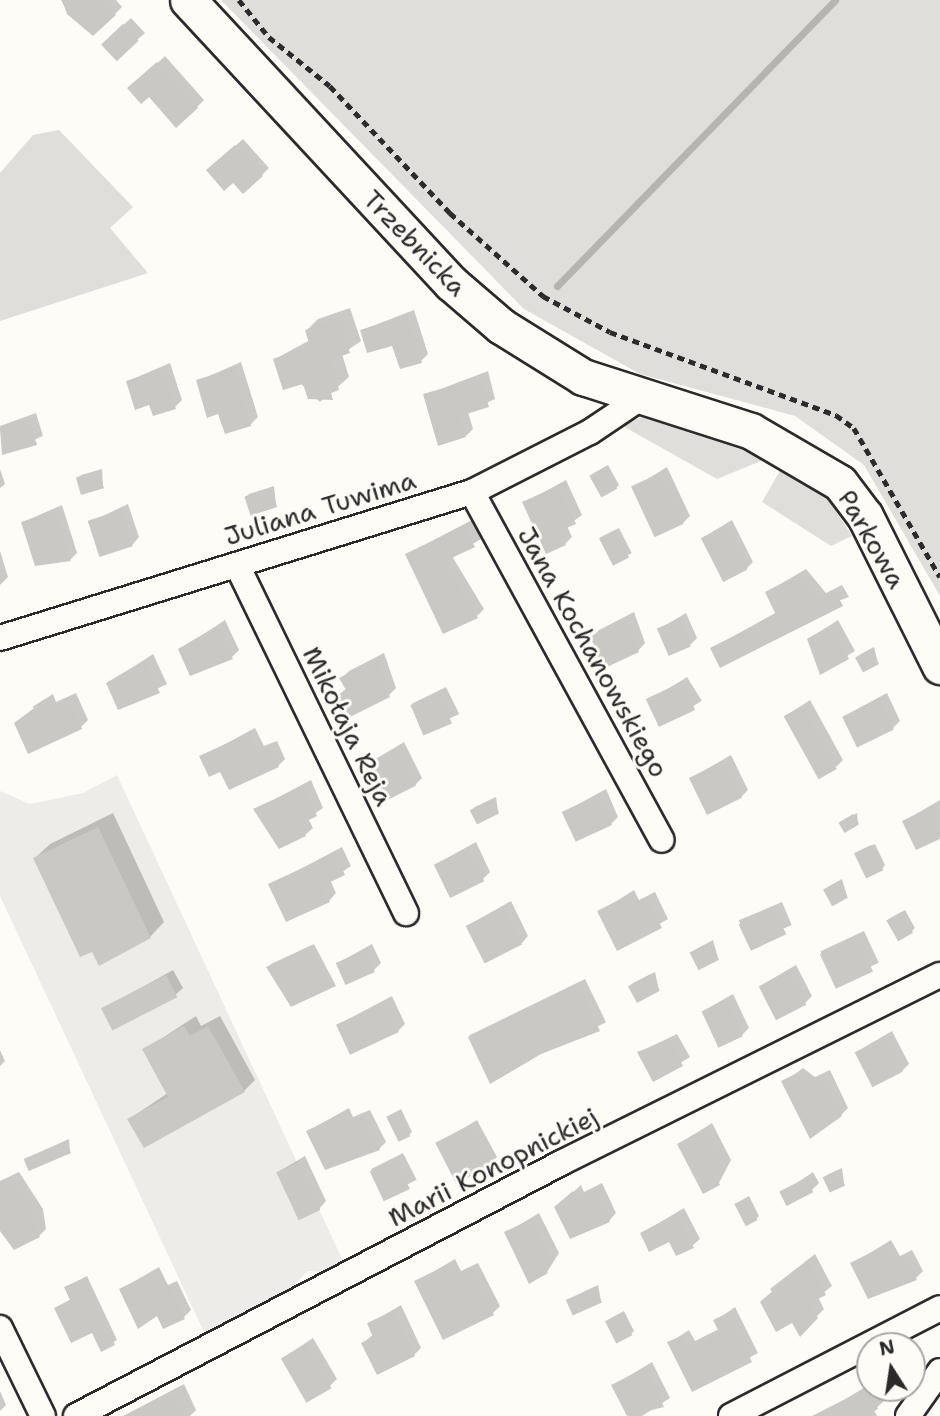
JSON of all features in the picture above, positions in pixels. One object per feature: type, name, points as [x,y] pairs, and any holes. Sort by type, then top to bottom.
[{"type":"street","name":"Trzebnicka","points":[[188,0],[478,308],[545,358],[642,397],[693,413]]},
{"type":"street","name":"Juliana Tuwima","points":[[0,638],[472,492],[642,397]]},
{"type":"street","name":"Parkowa","points":[[693,413],[790,449],[840,483],[865,516],[940,666]]},
{"type":"street","name":"Jana Kochanowskiego","points":[[472,492],[662,841]]},
{"type":"street","name":"Mikołaja Reja","points":[[237,565],[406,913]]},
{"type":"street","name":"Marii Konopnickiej","points":[[76,1416],[561,1163],[940,975]]},
{"type":"street","points":[[731,1416],[940,1308]]},
{"type":"street","points":[[0,1328],[43,1416]]},
{"type":"street","points":[[908,1416],[940,1371]]},
{"type":"path","points":[[239,0],[269,37],[330,86],[450,213],[543,296],[610,331],[836,415],[855,428],[940,578]]},
{"type":"shaded area","points":[[221,0],[940,0],[940,596],[864,465],[795,416],[640,374],[524,309]]},
{"type":"shaded area","points":[[59,130],[133,207],[110,228],[148,273],[0,321],[0,173],[33,135]]},
{"type":"shaded area","points":[[653,413],[768,450],[766,459],[717,479],[621,425]]},
{"type":"shaded area","points":[[781,469],[828,499],[852,536],[831,546],[762,502]]},
{"type":"shaded area","points":[[117,775],[343,1261],[321,1272],[308,1271],[291,1288],[205,1334],[0,896],[0,791],[30,804],[83,793]]},
{"type":"building","points":[[62,0],[103,0],[116,15],[93,36],[67,14]]},
{"type":"building","points":[[123,24],[139,41],[117,61],[101,44]]},
{"type":"building","points":[[157,62],[198,108],[176,128],[149,97],[141,104],[127,88]]},
{"type":"building","points":[[235,145],[263,176],[243,194],[233,183],[224,191],[206,170]]},
{"type":"building","points":[[407,316],[422,363],[400,369],[392,346],[367,353],[360,330]]},
{"type":"building","points":[[339,318],[350,353],[330,360],[339,390],[331,393],[333,400],[308,399],[303,384],[283,390],[273,359],[310,347],[305,330]]},
{"type":"building","points":[[234,368],[251,426],[225,434],[218,414],[207,418],[196,380]]},
{"type":"building","points":[[163,369],[176,409],[153,416],[149,405],[135,410],[126,381]]},
{"type":"building","points":[[480,378],[489,407],[460,416],[466,437],[438,446],[423,394]]},
{"type":"building","points":[[29,419],[37,445],[2,455],[0,428]]},
{"type":"building","points":[[605,467],[617,489],[601,498],[589,476]]},
{"type":"building","points":[[99,471],[104,488],[81,495],[76,478]]},
{"type":"building","points":[[660,473],[684,524],[655,537],[631,487]]},
{"type":"building","points":[[558,486],[576,524],[559,531],[566,545],[546,554],[522,502]]},
{"type":"building","points":[[271,488],[277,507],[251,516],[244,497]]},
{"type":"building","points":[[121,510],[133,546],[99,557],[88,521]]},
{"type":"building","points":[[54,511],[71,561],[35,566],[21,522]]},
{"type":"building","points":[[464,526],[475,547],[445,561],[478,618],[443,634],[405,554]]},
{"type":"building","points":[[725,526],[747,570],[723,582],[701,538]]},
{"type":"building","points":[[615,530],[629,558],[613,566],[599,538]]},
{"type":"building","points":[[798,575],[818,599],[835,591],[843,606],[720,668],[710,648],[776,615],[765,592]]},
{"type":"building","points":[[627,618],[639,652],[605,668],[590,650],[595,647],[590,637]]},
{"type":"building","points":[[679,619],[691,647],[669,656],[657,628]]},
{"type":"building","points":[[831,625],[849,659],[820,675],[807,639]]},
{"type":"building","points":[[217,626],[233,659],[190,676],[178,649]]},
{"type":"building","points":[[871,649],[879,664],[863,672],[855,657]]},
{"type":"building","points":[[377,659],[390,697],[346,719],[334,697],[346,690],[339,678]]},
{"type":"building","points":[[145,660],[160,693],[118,710],[106,683]]},
{"type":"building","points":[[682,682],[695,710],[659,727],[646,699]]},
{"type":"building","points":[[439,693],[452,723],[423,735],[410,705]]},
{"type":"building","points":[[68,699],[82,729],[28,754],[14,723],[45,700],[49,708]]},
{"type":"building","points":[[879,699],[894,730],[857,748],[842,717]]},
{"type":"building","points":[[802,706],[837,769],[819,779],[784,716]]},
{"type":"building","points":[[248,734],[256,752],[269,746],[279,767],[229,790],[220,772],[209,777],[199,756]]},
{"type":"building","points":[[397,748],[416,785],[387,800],[368,763]]},
{"type":"building","points":[[724,761],[742,798],[707,815],[689,778]]},
{"type":"building","points":[[303,786],[317,816],[301,824],[306,836],[279,849],[253,809]]},
{"type":"building","points":[[598,795],[612,825],[576,842],[562,812]]},
{"type":"building","points":[[492,799],[499,813],[477,825],[470,810]]},
{"type":"building","points":[[933,806],[940,839],[916,850],[902,821]]},
{"type":"building","points":[[853,814],[859,824],[845,833],[838,823]]},
{"type":"building","points":[[98,827],[151,938],[99,966],[92,952],[80,957],[33,858]]},
{"type":"building","points":[[871,845],[883,870],[866,878],[854,853]]},
{"type":"building","points":[[468,848],[484,881],[450,898],[434,865]]},
{"type":"building","points":[[335,853],[345,875],[322,886],[330,902],[286,922],[268,884]]},
{"type":"building","points":[[839,881],[848,898],[832,906],[823,889]]},
{"type":"building","points":[[627,896],[631,906],[647,898],[662,928],[617,951],[597,911]]},
{"type":"building","points":[[503,907],[522,944],[485,963],[466,926]]},
{"type":"building","points":[[774,908],[786,934],[751,951],[739,924]]},
{"type":"building","points":[[901,912],[913,933],[898,941],[886,920]]},
{"type":"building","points":[[857,937],[873,971],[836,989],[820,954]]},
{"type":"building","points":[[710,942],[719,960],[699,970],[690,952]]},
{"type":"building","points":[[311,946],[336,986],[291,1007],[266,967]]},
{"type":"building","points":[[365,950],[375,972],[346,985],[336,963]]},
{"type":"building","points":[[789,971],[806,1005],[776,1020],[759,986]]},
{"type":"building","points":[[651,974],[660,991],[637,1003],[628,986]]},
{"type":"building","points":[[166,975],[177,997],[112,1030],[101,1008]]},
{"type":"building","points":[[578,985],[600,1031],[541,1054],[490,1084],[468,1037]]},
{"type":"building","points":[[726,1000],[743,1036],[718,1048],[702,1011]]},
{"type":"building","points":[[385,1002],[399,1032],[350,1055],[336,1025]]},
{"type":"building","points":[[184,1026],[190,1036],[208,1026],[245,1092],[144,1148],[127,1119],[168,1097],[142,1049]]},
{"type":"building","points":[[885,1037],[903,1072],[872,1087],[855,1052]]},
{"type":"building","points":[[670,1040],[683,1066],[653,1082],[637,1052]]},
{"type":"building","points":[[795,1074],[807,1084],[822,1076],[842,1116],[810,1139],[781,1081]]},
{"type":"building","points":[[398,1111],[410,1136],[399,1142],[386,1117]]},
{"type":"building","points":[[341,1114],[346,1123],[362,1115],[380,1150],[325,1170],[306,1131]]},
{"type":"building","points":[[470,1125],[491,1166],[456,1184],[435,1143]]},
{"type":"building","points":[[704,1129],[725,1169],[715,1174],[720,1185],[703,1194],[677,1144]]},
{"type":"building","points":[[66,1141],[71,1153],[29,1171],[24,1159]]},
{"type":"building","points":[[396,1159],[410,1189],[384,1201],[370,1171]]},
{"type":"building","points":[[298,1162],[320,1210],[299,1220],[276,1172]]},
{"type":"building","points":[[838,1170],[845,1185],[830,1193],[823,1177]]},
{"type":"building","points":[[12,1178],[37,1218],[32,1220],[40,1237],[14,1250],[0,1231],[0,1183]]},
{"type":"building","points":[[806,1178],[813,1192],[787,1206],[779,1192]]},
{"type":"building","points":[[594,1189],[610,1222],[570,1239],[554,1207],[573,1191],[576,1198]]},
{"type":"building","points":[[746,1198],[757,1220],[746,1226],[734,1204]]},
{"type":"building","points":[[677,1214],[694,1248],[676,1256],[669,1242],[649,1252],[640,1233]]},
{"type":"building","points":[[532,1219],[553,1261],[544,1266],[548,1273],[529,1284],[504,1232]]},
{"type":"building","points":[[884,1246],[892,1262],[905,1256],[917,1280],[868,1299],[850,1263]]},
{"type":"building","points":[[808,1260],[826,1295],[810,1303],[818,1318],[800,1337],[792,1323],[776,1332],[760,1302]]},
{"type":"building","points":[[447,1265],[453,1277],[471,1269],[494,1315],[443,1340],[414,1281]]},
{"type":"building","points":[[152,1273],[161,1291],[170,1287],[185,1319],[163,1329],[157,1316],[138,1329],[119,1289]]},
{"type":"building","points":[[84,1278],[115,1345],[101,1352],[92,1333],[71,1343],[54,1308],[70,1300],[64,1287]]},
{"type":"building","points":[[595,1287],[602,1303],[573,1316],[566,1300]]},
{"type":"building","points":[[393,1311],[415,1356],[377,1375],[361,1343],[373,1337],[367,1323]]},
{"type":"building","points":[[621,1313],[632,1335],[616,1343],[605,1321]]},
{"type":"building","points":[[728,1313],[752,1362],[692,1392],[667,1342],[681,1336],[687,1347],[703,1340],[719,1332],[713,1320]]},
{"type":"building","points":[[306,1344],[332,1388],[306,1403],[281,1358]]},
{"type":"building","points":[[645,1368],[664,1407],[627,1416],[611,1385]]},
{"type":"building","points":[[173,1394],[183,1416],[125,1416]]},
{"type":"building","points":[[856,1394],[856,1402],[874,1402],[878,1409],[865,1416],[812,1416]]},
{"type":"waterway","points":[[557,286],[835,0]]}]
